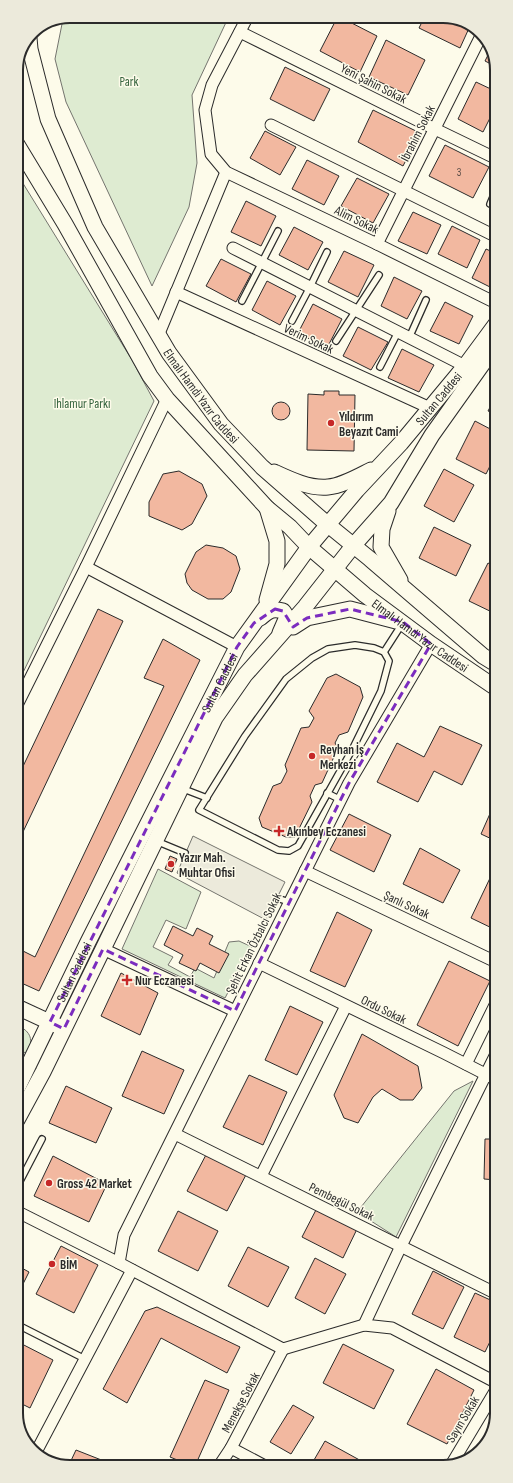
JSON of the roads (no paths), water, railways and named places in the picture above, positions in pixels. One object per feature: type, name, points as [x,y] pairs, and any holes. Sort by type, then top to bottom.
[{"type":"main road","name":"Elmalı Hamdi Yazır Caddesi","points":[[30,47],[44,106],[51,127],[95,227],[158,336],[221,424],[262,467],[327,524],[483,656],[490,660]]},
{"type":"main road","name":"Elmalı Hamdi Yazır Caddesi","points":[[23,155],[65,224],[150,376],[167,399],[267,508],[290,527],[309,547],[365,595],[431,644],[490,684]]},
{"type":"main road","name":"Sultan Caddesi","points":[[23,1063],[50,1022],[237,647],[327,524],[402,444],[465,366],[490,332]]},
{"type":"main road","name":"Sultan Caddesi","points":[[391,503],[432,435],[490,353]]},
{"type":"main road","points":[[262,467],[287,478],[312,486],[328,487],[351,480],[381,465]]},
{"type":"main road","points":[[279,636],[305,608],[334,569],[391,503]]},
{"type":"main road","points":[[391,503],[382,529],[381,547],[407,592]]},
{"type":"main road","points":[[265,607],[277,564],[277,540],[267,508]]},
{"type":"main road","points":[[254,623],[269,611],[275,609],[283,611],[287,617],[279,636]]},
{"type":"main road","points":[[279,636],[307,618],[350,609],[403,622]]},
{"type":"main road","name":"Sultan Caddesi","points":[[23,1108],[64,1029],[215,718],[245,674],[279,636]]},
{"type":"main road","points":[[23,1010],[64,1029]]},
{"type":"street","points":[[240,32],[244,23]]},
{"type":"street","name":"Yeni Şahin Sokak","points":[[240,32],[435,130],[490,156]]},
{"type":"street","name":"Alim Sokak","points":[[240,32],[212,85],[205,110],[211,154],[226,172],[490,300]]},
{"type":"street","name":"İbrahim Sokak","points":[[377,244],[479,40]]},
{"type":"street","points":[[271,125],[490,233]]},
{"type":"street","points":[[158,336],[226,172]]},
{"type":"street","points":[[233,248],[465,366]]},
{"type":"street","name":"Verim Sokak","points":[[176,292],[430,408]]},
{"type":"street","points":[[23,693],[167,399]]},
{"type":"street","points":[[86,567],[237,647]]},
{"type":"street","name":"Şehit Erkan Özbalcı Sokak","points":[[119,1263],[124,1235],[289,902],[349,783],[431,644]]},
{"type":"street","name":"Şanlı Sokak","points":[[305,871],[490,959]]},
{"type":"street","points":[[103,949],[235,1011]]},
{"type":"street","name":"Ordu Sokak","points":[[259,963],[490,1076]]},
{"type":"street","points":[[261,1176],[346,1006]]},
{"type":"street","points":[[466,1064],[490,1015]]},
{"type":"street","points":[[364,1325],[490,1064]]},
{"type":"street","name":"Pembegül Sokak","points":[[175,1134],[490,1290]]},
{"type":"street","points":[[23,1215],[283,1349],[364,1325],[392,1328],[490,1379]]},
{"type":"street","points":[[38,1447],[132,1270]]},
{"type":"street","name":"Menekşe Sokak","points":[[222,1460],[231,1448],[283,1349]]},
{"type":"street","name":"Sayın Sokak","points":[[454,1458],[490,1399]]},
{"type":"street","points":[[231,1448],[254,1460]]},
{"type":"lane","points":[[242,301],[278,231]]},
{"type":"lane","points":[[292,320],[327,252]]},
{"type":"lane","points":[[336,341],[379,275]]},
{"type":"lane","points":[[408,338],[426,300]]},
{"type":"lane","points":[[380,367],[398,332]]},
{"type":"lane","points":[[384,652],[403,622]]},
{"type":"lane","points":[[355,645],[374,648],[384,652],[389,661],[381,691],[352,750],[298,846],[289,851],[278,850],[199,810],[245,736],[286,679],[312,658],[328,649],[355,645]]},
{"type":"lane","points":[[181,788],[207,798]]},
{"type":"lane","points":[[327,793],[341,800]]},
{"type":"lane","points":[[156,841],[186,853]]},
{"type":"lane","points":[[277,898],[289,902]]},
{"type":"lane","points":[[23,1177],[42,1139]]},
{"type":"lane","points":[[23,1328],[85,1359]]},
{"type":"place","name":"Yıldırım Beyazıt Cami","points":[[331,423]]},
{"type":"place","name":"Reyhan İş Merkezi","points":[[312,756]]},
{"type":"place","name":"Akınbey Eczanesi","points":[[279,831]]},
{"type":"place","name":"Yazır Mah. Muhtar Ofisi","points":[[171,864]]},
{"type":"place","name":"Nur Eczanesi","points":[[127,980]]},
{"type":"place","name":"Gross 42 Market","points":[[49,1183]]},
{"type":"place","name":"BİM","points":[[52,1264]]},
{"type":"park label","name":"Park","points":[[129,81]]},
{"type":"park label","name":"Ihlamur Parkı","points":[[82,403]]}]
